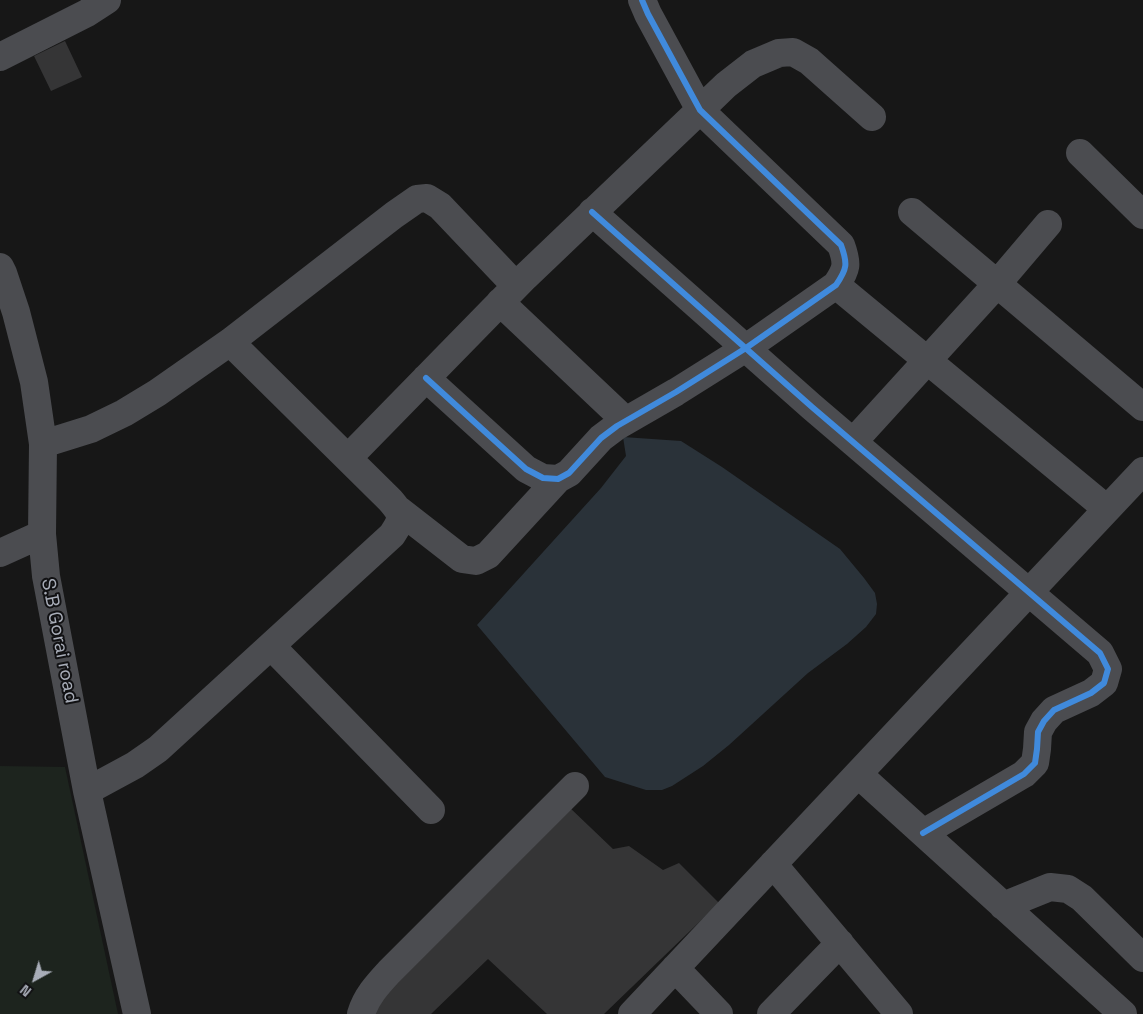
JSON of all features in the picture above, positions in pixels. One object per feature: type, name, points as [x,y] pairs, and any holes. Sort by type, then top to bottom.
[{"type":"street","points":[[0,56],[87,13],[107,0]]},
{"type":"street","points":[[230,342],[399,510],[462,559],[476,561],[488,555],[558,479],[570,472],[601,438],[617,426],[746,348],[836,286],[844,273],[846,259],[841,245],[700,110],[642,0]]},
{"type":"street","points":[[348,458],[508,294],[592,212],[726,85],[753,64],[779,53],[793,52],[809,61],[872,117]]},
{"type":"street","points":[[1080,154],[1143,215]]},
{"type":"street","points":[[43,444],[91,429],[124,413],[157,393],[230,342],[394,215],[417,199],[427,198],[440,206],[508,294],[626,421]]},
{"type":"street","points":[[592,212],[853,442],[1100,653],[1108,669],[1104,683],[1091,693],[1054,710],[1044,720],[1038,732],[1035,763],[1024,774],[924,834]]},
{"type":"street","points":[[912,212],[1143,407]]},
{"type":"street","points":[[853,442],[997,284],[1048,224]]},
{"type":"street","name":"S.B Gorai road","points":[[1,272],[16,312],[34,382],[43,444],[42,534],[46,576],[87,790],[137,1014]]},
{"type":"street","points":[[836,286],[1107,509]]},
{"type":"street","points":[[426,378],[526,468],[543,478],[558,479]]},
{"type":"street","points":[[632,1014],[1143,471]]},
{"type":"street","points":[[87,790],[135,765],[158,749],[392,535],[400,523],[399,510]]},
{"type":"street","points":[[0,553],[42,534]]},
{"type":"street","points":[[271,646],[431,810]]},
{"type":"street","points":[[858,774],[1123,1014]]},
{"type":"street","points":[[361,1014],[364,1003],[374,988],[389,972],[575,786]]},
{"type":"street","points":[[773,864],[899,1014]]},
{"type":"street","points":[[1003,906],[1050,888],[1068,889],[1082,898],[1143,958]]},
{"type":"street","points":[[770,1014],[840,943]]},
{"type":"street","points":[[675,968],[719,1014]]},
{"type":"shaded area","points":[[623,437],[681,441],[722,467],[840,549],[875,593],[877,604],[876,614],[866,627],[847,644],[808,673],[729,745],[703,766],[672,786],[662,790],[646,790],[605,777],[477,625],[601,488],[626,456]]},
{"type":"shaded area","points":[[0,766],[65,767],[118,1014],[0,1014]]},
{"type":"building","points":[[65,41],[82,77],[51,91],[34,56]]},
{"type":"building","points":[[568,806],[613,849],[629,846],[663,870],[679,863],[719,903],[604,1014],[547,1014],[488,959],[431,1014],[364,1014]]},
{"type":"cycle path","points":[[426,378],[526,469],[543,478],[558,479],[569,473],[601,438],[617,426],[746,348],[836,285],[842,275],[845,257],[841,245],[700,110],[642,0]]},
{"type":"cycle path","points":[[592,212],[812,407],[1100,653],[1108,669],[1104,683],[1091,693],[1054,710],[1044,721],[1038,732],[1035,763],[1024,774],[923,833]]}]
